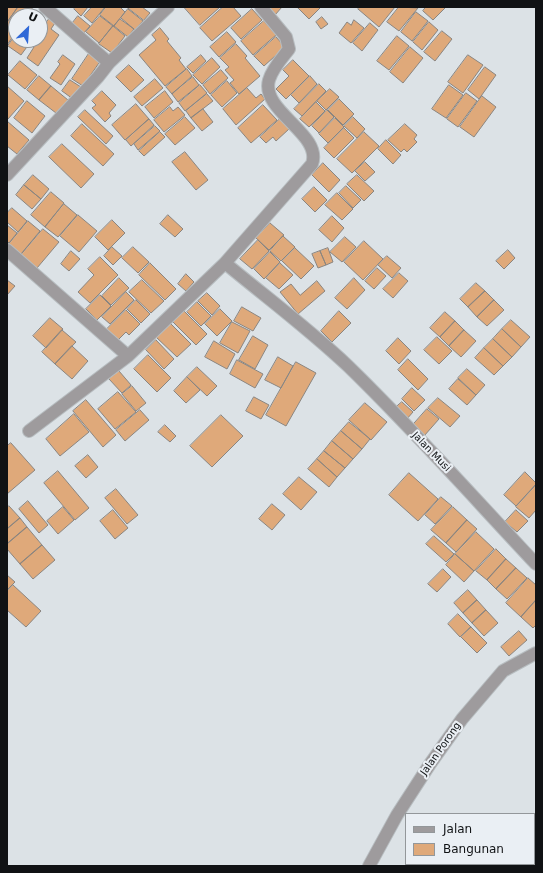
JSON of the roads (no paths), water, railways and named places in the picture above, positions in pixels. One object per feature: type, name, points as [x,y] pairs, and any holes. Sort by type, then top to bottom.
[{"type":"street","points":[[44,7],[109,63]]},
{"type":"street","points":[[7,175],[98,77],[109,63],[168,7]]},
{"type":"street","points":[[29,431],[128,356],[225,263],[312,164],[314,157],[312,149],[269,97],[268,81],[289,48],[286,37],[261,7]]},
{"type":"street","points":[[7,250],[128,356]]},
{"type":"street","name":"Jalan Musi","points":[[225,263],[321,342],[347,366],[445,466],[536,564]]},
{"type":"street","name":"Jalan Porong","points":[[368,866],[397,815],[430,764],[462,719],[503,671],[536,653]]}]
